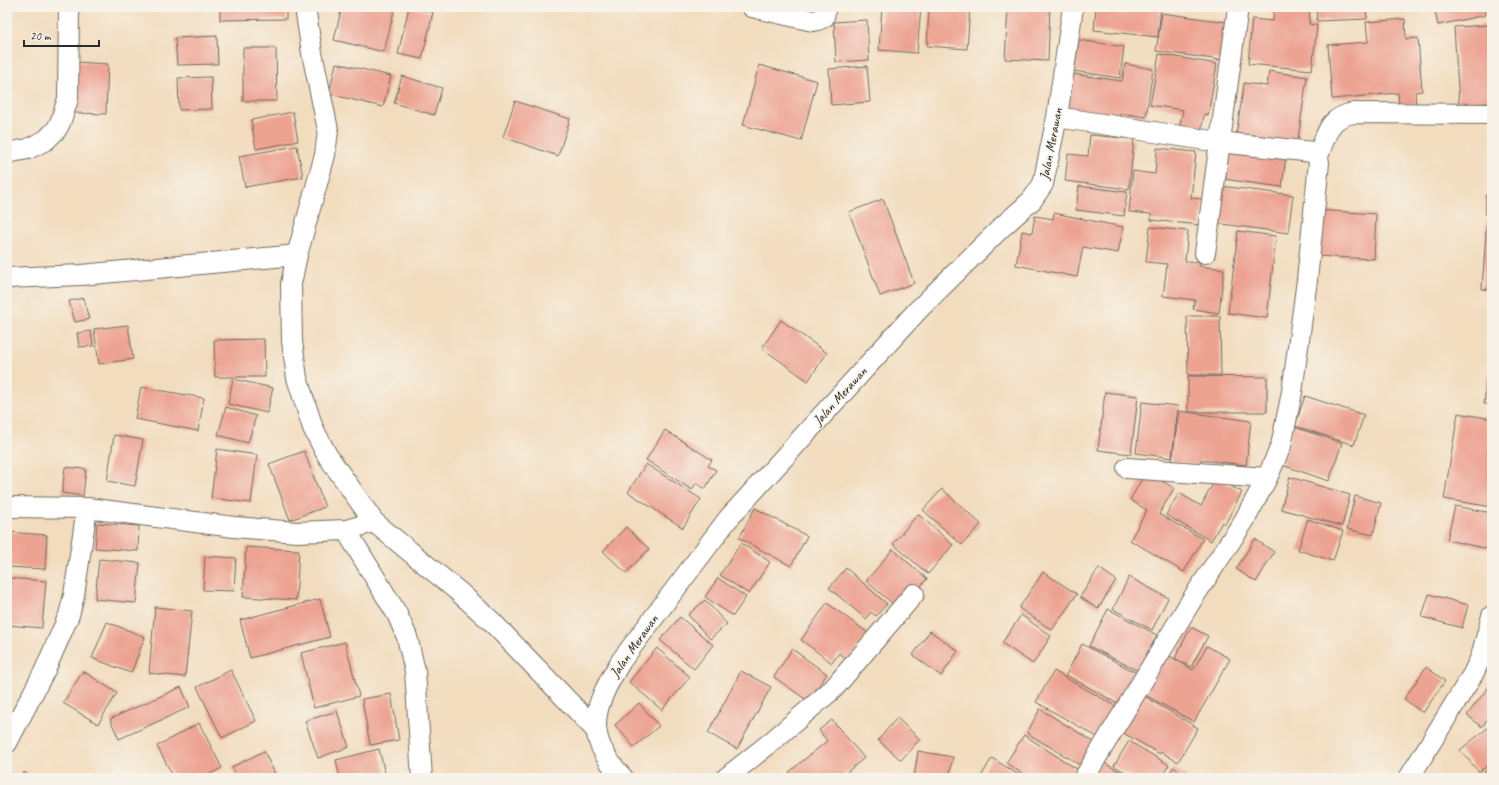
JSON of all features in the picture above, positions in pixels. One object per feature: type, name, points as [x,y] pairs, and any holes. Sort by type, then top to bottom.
[{"type":"street","points":[[7,153],[28,149],[46,140],[56,130],[60,123],[68,100],[69,7]]},
{"type":"street","points":[[305,7],[312,53],[328,130],[325,155],[297,256],[291,284],[292,340],[297,378],[305,407],[313,428],[327,455],[374,522],[460,592],[492,622],[595,729],[606,755],[623,778]]},
{"type":"street","points":[[752,7],[813,21],[824,17],[826,7]]},
{"type":"street","name":"Jalan Merawan","points":[[595,729],[599,702],[606,686],[621,661],[728,518],[917,311],[1002,226],[1036,196],[1043,184],[1057,117],[1073,7]]},
{"type":"street","points":[[1206,253],[1238,7]]},
{"type":"street","points":[[1084,778],[1192,601],[1244,521],[1267,478],[1281,446],[1291,398],[1308,264],[1319,162],[1318,156],[1331,125],[1338,118],[1346,114],[1354,113],[1492,114]]},
{"type":"street","points":[[1057,117],[1220,142],[1313,152],[1318,156]]},
{"type":"street","points":[[7,278],[81,276],[297,256]]},
{"type":"street","points":[[1127,468],[1267,478]]},
{"type":"street","points":[[7,507],[87,508],[234,527],[297,532],[346,530],[374,522]]},
{"type":"street","points":[[7,743],[45,670],[69,615],[76,583],[87,508]]},
{"type":"street","points":[[346,530],[397,614],[407,637],[415,671],[422,778]]},
{"type":"street","points":[[726,778],[770,744],[833,689],[914,594]]},
{"type":"street","points":[[1410,778],[1482,657],[1492,616]]},
{"type":"building","points":[[220,7],[286,7],[286,19],[220,20]]},
{"type":"building","points":[[342,7],[395,7],[384,52],[334,40]]},
{"type":"building","points":[[409,7],[433,12],[422,59],[398,54]]},
{"type":"building","points":[[882,7],[921,7],[917,53],[879,50]]},
{"type":"building","points":[[929,7],[970,7],[967,49],[927,46]]},
{"type":"building","points":[[1008,7],[1050,7],[1048,61],[1005,59]]},
{"type":"building","points":[[1096,7],[1161,7],[1158,37],[1094,30]]},
{"type":"building","points":[[1274,7],[1310,8],[1309,24],[1317,25],[1312,70],[1248,64],[1252,19],[1273,21]]},
{"type":"building","points":[[1316,7],[1366,7],[1367,19],[1317,21]]},
{"type":"building","points":[[1371,7],[1402,7],[1402,8],[1371,11]]},
{"type":"building","points":[[1434,7],[1484,7],[1486,15],[1438,25]]},
{"type":"building","points":[[1162,13],[1226,22],[1221,60],[1156,51]]},
{"type":"building","points":[[1405,19],[1406,39],[1418,38],[1422,91],[1415,92],[1416,104],[1399,106],[1398,93],[1332,99],[1328,45],[1368,42],[1366,22]]},
{"type":"building","points":[[867,20],[869,60],[836,62],[834,22]]},
{"type":"building","points":[[1491,25],[1492,103],[1459,104],[1454,27]]},
{"type":"building","points":[[217,36],[218,64],[177,65],[175,38]]},
{"type":"building","points":[[1079,40],[1124,47],[1120,78],[1074,71]]},
{"type":"building","points":[[243,48],[276,48],[277,101],[243,101]]},
{"type":"building","points":[[1159,54],[1217,64],[1208,115],[1204,114],[1201,133],[1179,129],[1183,110],[1150,105]]},
{"type":"building","points":[[76,62],[108,64],[106,114],[74,113]]},
{"type":"building","points":[[336,63],[391,76],[383,107],[329,94]]},
{"type":"building","points":[[1125,64],[1153,69],[1146,117],[1120,113],[1119,118],[1068,111],[1073,74],[1122,81]]},
{"type":"building","points":[[759,65],[817,81],[801,141],[743,125]]},
{"type":"building","points":[[867,66],[870,102],[831,105],[829,69]]},
{"type":"building","points":[[1269,71],[1307,77],[1297,146],[1236,136],[1244,83],[1267,86]]},
{"type":"building","points":[[402,76],[442,88],[434,115],[394,103]]},
{"type":"building","points":[[211,77],[212,109],[179,110],[178,78]]},
{"type":"building","points":[[515,101],[570,119],[558,156],[503,137]]},
{"type":"building","points":[[293,112],[298,141],[256,149],[251,120]]},
{"type":"building","points":[[1090,135],[1134,139],[1129,189],[1065,181],[1068,154],[1088,156]]},
{"type":"building","points":[[297,146],[303,177],[245,187],[239,156]]},
{"type":"building","points":[[1157,148],[1196,152],[1191,198],[1203,199],[1200,225],[1151,220],[1151,214],[1129,212],[1133,171],[1155,174]]},
{"type":"building","points":[[1227,148],[1286,156],[1282,187],[1223,179]]},
{"type":"building","points":[[1079,186],[1127,192],[1124,216],[1076,210]]},
{"type":"building","points":[[1220,186],[1293,195],[1288,233],[1215,223]]},
{"type":"building","points":[[1486,195],[1492,195],[1492,215],[1486,215]]},
{"type":"building","points":[[883,199],[914,283],[880,296],[849,212]]},
{"type":"building","points":[[1317,210],[1376,214],[1374,259],[1314,256]]},
{"type":"building","points":[[1054,213],[1123,227],[1118,253],[1083,247],[1077,277],[1016,265],[1022,231],[1032,233],[1035,216],[1053,219]]},
{"type":"building","points":[[1487,220],[1492,220],[1492,290],[1482,289]]},
{"type":"building","points":[[1150,227],[1188,231],[1185,261],[1200,262],[1199,266],[1224,269],[1219,313],[1193,309],[1195,300],[1163,296],[1167,264],[1146,262]]},
{"type":"building","points":[[1238,231],[1276,236],[1267,318],[1228,313]]},
{"type":"building","points":[[83,298],[89,319],[75,322],[69,301]]},
{"type":"building","points":[[1187,316],[1220,316],[1221,375],[1188,375]]},
{"type":"building","points":[[781,320],[827,353],[808,381],[762,348]]},
{"type":"building","points":[[128,325],[133,359],[99,364],[94,329]]},
{"type":"building","points":[[91,331],[93,346],[79,347],[77,333]]},
{"type":"building","points":[[264,339],[265,377],[215,377],[214,340]]},
{"type":"building","points":[[1188,376],[1267,377],[1267,412],[1188,412]]},
{"type":"building","points":[[1487,378],[1492,378],[1492,404],[1484,404]]},
{"type":"building","points":[[233,379],[273,388],[267,413],[228,404]]},
{"type":"building","points":[[141,387],[204,398],[198,431],[135,419]]},
{"type":"building","points":[[1105,392],[1138,396],[1131,454],[1098,450]]},
{"type":"building","points":[[1305,396],[1364,415],[1354,445],[1295,426]]},
{"type":"building","points":[[1142,402],[1178,406],[1172,458],[1136,453]]},
{"type":"building","points":[[226,407],[256,416],[248,443],[218,435]]},
{"type":"building","points":[[1179,411],[1251,421],[1246,465],[1201,460],[1200,465],[1172,461]]},
{"type":"building","points":[[1458,413],[1492,419],[1492,507],[1444,499]]},
{"type":"building","points":[[1294,427],[1342,443],[1329,481],[1282,465]]},
{"type":"building","points":[[665,430],[712,460],[708,466],[716,470],[705,489],[696,483],[692,490],[646,460]]},
{"type":"building","points":[[114,435],[143,440],[135,486],[107,481]]},
{"type":"building","points":[[217,449],[257,455],[251,503],[211,498]]},
{"type":"building","points":[[304,451],[325,507],[290,520],[269,464]]},
{"type":"building","points":[[646,464],[701,499],[683,528],[628,492]]},
{"type":"building","points":[[65,467],[86,469],[83,496],[62,493]]},
{"type":"building","points":[[1146,472],[1174,488],[1159,514],[1203,539],[1184,572],[1130,540],[1147,510],[1130,500]]},
{"type":"building","points":[[1290,477],[1350,495],[1342,526],[1281,509]]},
{"type":"building","points":[[1216,478],[1242,492],[1225,524],[1222,522],[1211,541],[1166,515],[1179,493],[1201,506]]},
{"type":"building","points":[[942,489],[981,524],[962,545],[923,510]]},
{"type":"building","points":[[1355,496],[1381,503],[1373,535],[1347,529]]},
{"type":"building","points":[[1455,506],[1492,513],[1492,529],[1488,549],[1447,540]]},
{"type":"building","points":[[755,508],[807,536],[791,566],[739,538]]},
{"type":"building","points":[[918,514],[953,545],[928,574],[893,544]]},
{"type":"building","points":[[1308,519],[1343,531],[1333,561],[1298,550]]},
{"type":"building","points":[[97,523],[139,526],[138,551],[95,548]]},
{"type":"building","points":[[626,527],[649,549],[626,573],[603,551]]},
{"type":"building","points":[[7,532],[47,535],[45,569],[7,567]]},
{"type":"building","points":[[1255,539],[1274,552],[1256,582],[1236,569]]},
{"type":"building","points":[[741,543],[770,562],[749,594],[720,575]]},
{"type":"building","points":[[246,547],[299,550],[296,600],[243,597]]},
{"type":"building","points":[[893,549],[927,579],[900,610],[866,581]]},
{"type":"building","points":[[205,556],[236,558],[234,591],[203,590]]},
{"type":"building","points":[[99,559],[140,563],[136,603],[95,599]]},
{"type":"building","points":[[846,568],[887,604],[876,616],[871,612],[866,619],[829,588]]},
{"type":"building","points":[[1099,568],[1116,580],[1098,609],[1080,597]]},
{"type":"building","points":[[1043,572],[1077,594],[1052,630],[1019,608]]},
{"type":"building","points":[[1129,577],[1168,598],[1152,630],[1113,609]]},
{"type":"building","points":[[7,578],[46,581],[42,628],[7,625]]},
{"type":"building","points":[[718,578],[746,597],[733,616],[705,597]]},
{"type":"building","points":[[1429,594],[1468,605],[1462,628],[1422,617]]},
{"type":"building","points":[[320,599],[330,637],[250,658],[240,620]]},
{"type":"building","points":[[705,600],[727,624],[710,639],[688,615]]},
{"type":"building","points":[[827,603],[868,633],[849,661],[839,653],[832,663],[801,640]]},
{"type":"building","points":[[155,607],[192,611],[185,677],[149,673]]},
{"type":"building","points":[[1108,609],[1157,635],[1138,671],[1089,646]]},
{"type":"building","points":[[1021,615],[1051,636],[1033,664],[1002,643]]},
{"type":"building","points":[[680,617],[713,645],[694,669],[660,640]]},
{"type":"building","points":[[107,622],[145,637],[131,673],[92,658]]},
{"type":"building","points":[[1191,627],[1208,636],[1191,667],[1175,658]]},
{"type":"building","points":[[930,631],[958,651],[941,676],[913,655]]},
{"type":"building","points":[[345,642],[359,696],[314,708],[301,653]]},
{"type":"building","points":[[1082,644],[1137,673],[1120,705],[1066,675]]},
{"type":"building","points":[[1207,646],[1230,659],[1194,722],[1140,692],[1163,652],[1193,670]]},
{"type":"building","points":[[657,648],[690,677],[662,710],[629,682]]},
{"type":"building","points":[[792,649],[827,674],[808,701],[774,677]]},
{"type":"building","points":[[1426,667],[1445,681],[1423,713],[1404,699]]},
{"type":"building","points":[[231,670],[256,721],[222,738],[197,687]]},
{"type":"building","points":[[83,671],[117,693],[98,724],[63,703]]},
{"type":"building","points":[[741,671],[771,687],[737,749],[708,733]]},
{"type":"building","points":[[1054,671],[1119,708],[1101,739],[1036,702]]},
{"type":"building","points":[[1490,685],[1492,686],[1492,713],[1482,727],[1467,715]]},
{"type":"building","points":[[181,687],[190,707],[119,739],[110,719]]},
{"type":"building","points":[[1139,693],[1198,728],[1178,762],[1161,752],[1160,754],[1118,730]]},
{"type":"building","points":[[391,694],[399,740],[370,745],[362,699]]},
{"type":"building","points":[[639,703],[659,726],[634,747],[615,725]]},
{"type":"building","points":[[1040,709],[1099,745],[1085,768],[1027,733]]},
{"type":"building","points":[[337,711],[349,747],[318,758],[305,721]]},
{"type":"building","points":[[897,718],[920,739],[901,760],[878,740]]},
{"type":"building","points":[[832,720],[864,758],[840,778],[794,778],[789,772],[827,741],[819,730]]},
{"type":"building","points":[[199,723],[222,768],[202,778],[174,778],[157,746]]},
{"type":"building","points":[[1490,726],[1492,729],[1492,762],[1479,772],[1460,750]]},
{"type":"building","points":[[1024,735],[1083,773],[1080,778],[1029,778],[1006,763]]},
{"type":"building","points":[[1129,741],[1169,765],[1161,778],[1134,778],[1114,766]]},
{"type":"building","points":[[379,749],[386,778],[340,778],[336,760]]},
{"type":"building","points":[[264,751],[277,778],[237,778],[232,767]]},
{"type":"building","points":[[918,751],[953,757],[949,778],[914,778]]},
{"type":"building","points":[[992,758],[1019,775],[1017,778],[980,778]]},
{"type":"building","points":[[1101,761],[1130,778],[1091,778]]},
{"type":"building","points":[[1492,765],[1492,778],[1477,778]]},
{"type":"building","points":[[1173,767],[1190,778],[1167,778]]},
{"type":"building","points":[[24,772],[33,778],[21,778]]}]
